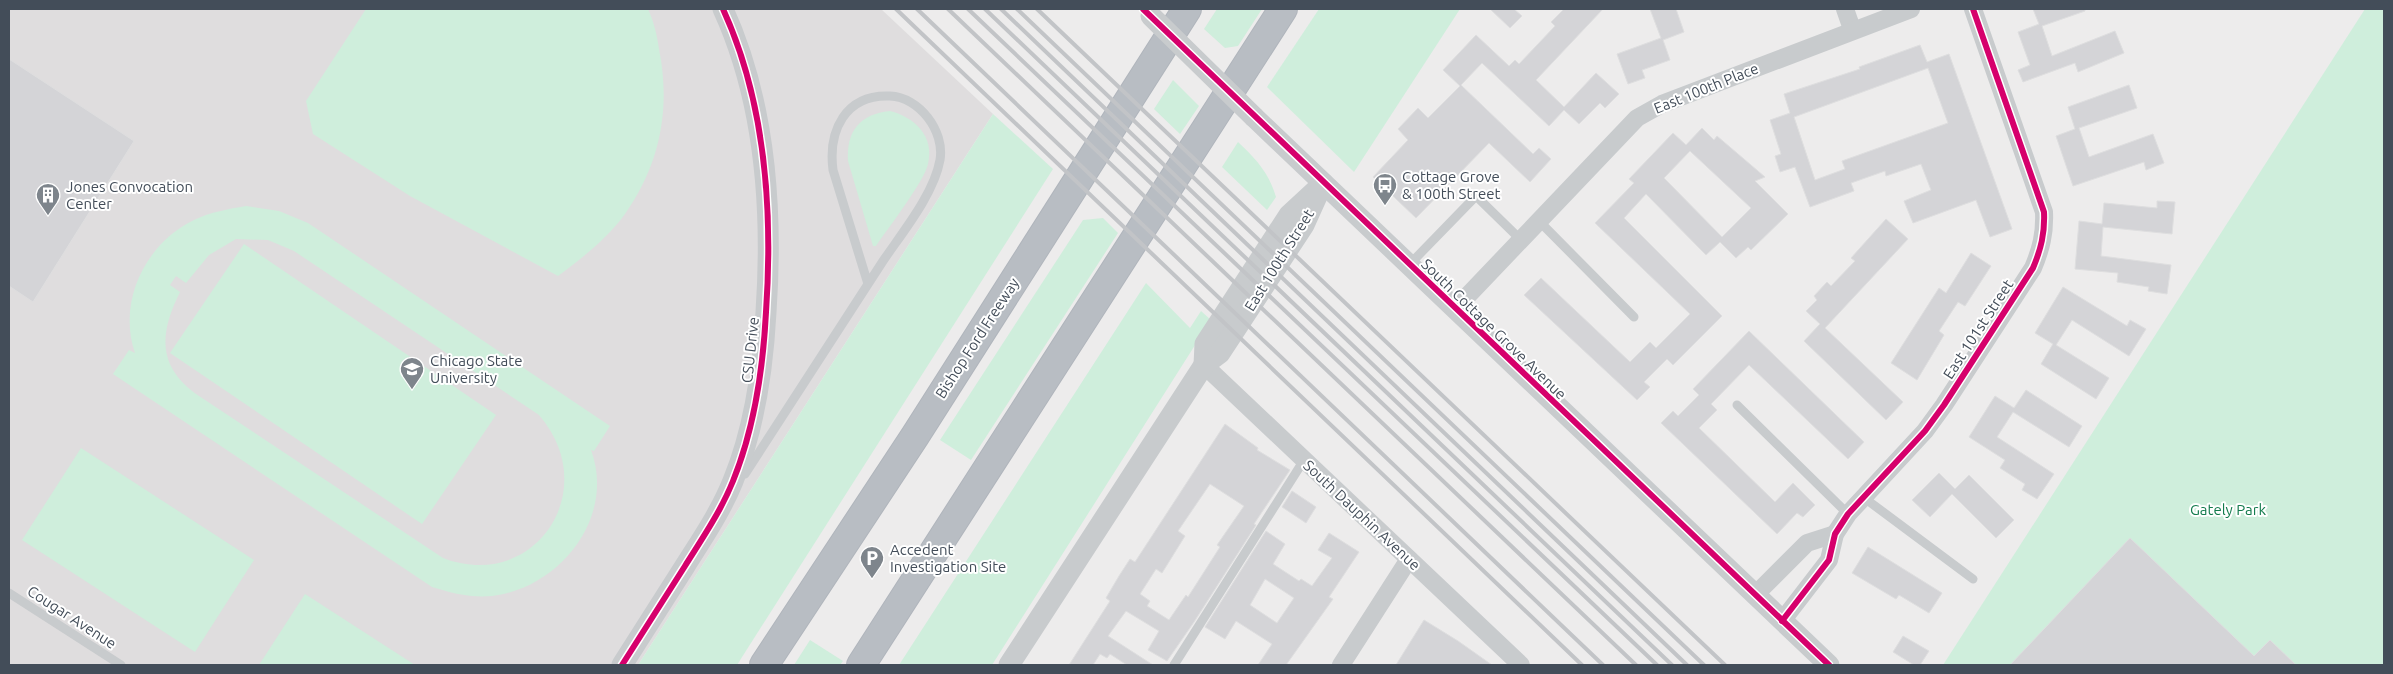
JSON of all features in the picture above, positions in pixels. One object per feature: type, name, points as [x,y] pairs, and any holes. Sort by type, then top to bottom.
[{"type":"highway","name":"Bishop Ford Freeway","points":[[764,665],[915,436],[1187,9]]},
{"type":"highway","points":[[861,665],[1283,9]]},
{"type":"highway","points":[[1077,331],[1138,263],[1303,9]]},
{"type":"street","name":"CSU Drive","points":[[622,665],[702,539],[733,482],[749,438],[758,391],[768,283],[770,230],[758,125],[746,76],[723,9]]},
{"type":"street","points":[[1845,9],[1852,29]]},
{"type":"street","name":"East 100th Place","points":[[1455,309],[1637,118],[1662,104],[1852,29],[1911,9]]},
{"type":"street","name":"East 101st Street","points":[[1782,621],[1829,560],[1835,534],[1848,514],[1925,431],[2033,268],[2045,229],[2044,212],[2036,184],[1973,9]]},
{"type":"street","name":"South Cottage Grove Avenue","points":[[1147,13],[1408,265],[1828,665]]},
{"type":"street","name":"East 100th Street","points":[[1009,665],[1204,365],[1220,353],[1304,226],[1323,183]]},
{"type":"street","name":"South Dauphin Avenue","points":[[1204,365],[1409,559],[1515,663]]},
{"type":"street","points":[[1755,595],[1807,543],[1835,534]]},
{"type":"street","points":[[1341,665],[1409,559]]},
{"type":"lane","points":[[702,539],[868,284],[925,196],[940,160],[940,141],[922,111],[910,102],[894,96],[877,95],[863,100],[850,109],[839,122],[831,152],[833,170],[868,284]]},
{"type":"lane","points":[[1408,265],[1476,196],[1520,240]]},
{"type":"lane","points":[[1538,220],[1634,317]]},
{"type":"lane","points":[[1737,406],[1848,514]]},
{"type":"lane","points":[[1174,665],[1304,460]]},
{"type":"lane","points":[[1863,498],[1973,579]]},
{"type":"lane","name":"Cougar Avenue","points":[[9,593],[121,665]]},
{"type":"shaded area","name":"Chicago State University","points":[[9,9],[881,9],[993,114],[638,665],[9,665]]},
{"type":"green space","points":[[366,9],[648,9],[656,34],[662,71],[663,114],[660,135],[647,176],[618,223],[594,248],[558,276],[410,196],[313,134],[306,101]]},
{"type":"green space","points":[[1217,9],[1262,9],[1238,46],[1225,48],[1204,29]]},
{"type":"green space","points":[[1319,9],[1460,9],[1354,172],[1267,87]]},
{"type":"green space","name":"Gately Park","points":[[2365,9],[2384,9],[2384,665],[1943,665]]},
{"type":"green space","points":[[1173,80],[1199,106],[1180,134],[1154,109]]},
{"type":"green space","points":[[890,111],[907,118],[921,129],[928,145],[928,164],[920,182],[905,205],[876,246],[873,246],[848,161],[849,141],[852,133],[863,120],[870,116]]},
{"type":"green space","points":[[993,114],[1053,169],[737,665],[638,665]]},
{"type":"green space","points":[[1238,142],[1261,167],[1273,188],[1276,197],[1267,210],[1222,167]]},
{"type":"green space","points":[[246,206],[279,211],[308,223],[610,426],[594,451],[591,450],[597,475],[596,500],[589,524],[576,545],[560,564],[540,579],[517,590],[492,596],[461,594],[432,587],[113,374],[129,350],[135,353],[130,333],[130,314],[133,294],[149,258],[177,230],[194,220],[213,213]],"holes":[[[236,239],[268,240],[294,251],[539,415],[557,444],[564,474],[561,502],[550,528],[531,548],[506,561],[476,565],[443,558],[185,385],[175,373],[166,349],[168,322],[180,292],[170,285],[176,276],[186,283],[209,255]]]},
{"type":"green space","points":[[1103,218],[1118,233],[971,460],[940,440],[1083,220]]},
{"type":"green space","points":[[244,244],[496,415],[422,524],[170,353]]},
{"type":"green space","points":[[1146,283],[1190,328],[1201,311],[1211,320],[992,665],[899,665]]},
{"type":"green space","points":[[81,448],[254,560],[195,652],[22,540]]},
{"type":"green space","points":[[305,594],[415,665],[259,665]]},
{"type":"green space","points":[[810,640],[843,661],[840,665],[794,665]]},
{"type":"building","points":[[1490,9],[1514,9],[1522,16],[1510,28]]},
{"type":"building","points":[[1564,9],[1603,9],[1536,80],[1564,107],[1596,73],[1619,94],[1605,108],[1600,103],[1579,124],[1564,110],[1549,126],[1482,63],[1461,85],[1533,154],[1539,148],[1551,159],[1530,182],[1489,143],[1416,218],[1373,177],[1408,140],[1398,129],[1418,108],[1428,118],[1460,86],[1443,70],[1476,35],[1509,66],[1515,60],[1519,64],[1555,26],[1551,22]]},
{"type":"building","points":[[1650,9],[1676,9],[1684,32],[1663,40],[1670,60],[1642,70],[1645,78],[1628,84],[1617,54],[1661,38]]},
{"type":"building","points":[[2033,9],[2085,9],[2085,11],[2042,26],[2052,56],[2115,31],[2124,53],[2078,72],[2075,63],[2023,82],[2018,70],[2030,65],[2018,32],[2039,24]]},
{"type":"building","points":[[1920,45],[1927,62],[1949,54],[2012,229],[1990,237],[1976,200],[1913,223],[1904,201],[1931,190],[1921,164],[1886,176],[1885,171],[1851,183],[1854,191],[1810,207],[1795,167],[1780,172],[1775,156],[1781,154],[1770,120],[1790,113],[1784,94],[1860,69],[1859,67]],"holes":[[[1928,68],[1948,123],[1842,161],[1845,169],[1815,180],[1794,117]]]},
{"type":"building","name":"Jones Convocation Center","points":[[9,59],[134,141],[33,302],[9,286]]},
{"type":"building","points":[[2129,85],[2137,108],[2079,128],[2089,157],[2153,134],[2164,163],[2146,170],[2144,162],[2073,186],[2056,136],[2075,129],[2068,107]]},
{"type":"building","points":[[1702,128],[1714,140],[1717,136],[1765,177],[1755,181],[1788,214],[1751,250],[1748,247],[1736,258],[1720,242],[1706,255],[1646,194],[1624,218],[1722,316],[1673,365],[1667,359],[1644,382],[1650,387],[1637,400],[1524,295],[1541,278],[1630,362],[1650,342],[1656,348],[1690,314],[1595,223],[1634,183],[1629,179],[1673,133],[1686,145]],"holes":[[[1690,151],[1751,208],[1722,237],[1664,178]]]},
{"type":"building","points":[[2157,201],[2175,202],[2172,234],[2103,227],[2101,256],[2171,265],[2167,294],[2148,291],[2149,287],[2117,282],[2118,273],[2075,269],[2079,221],[2102,224],[2104,203],[2157,208]]},
{"type":"building","points":[[1886,219],[1908,239],[1825,328],[1903,402],[1886,420],[1804,341],[1820,324],[1806,311],[1817,300],[1814,296],[1827,282],[1831,286],[1855,261],[1851,258]]},
{"type":"building","points":[[1971,253],[1991,266],[1965,306],[1958,302],[1939,331],[1944,335],[1917,380],[1891,363],[1939,288],[1946,293]]},
{"type":"building","points":[[2063,287],[2127,326],[2130,320],[2146,329],[2129,356],[2072,320],[2056,345],[2109,378],[2096,399],[2041,364],[2053,344],[2035,333]]},
{"type":"building","points":[[1749,331],[1864,442],[1848,459],[1749,365],[1711,404],[1717,410],[1699,428],[1775,502],[1793,483],[1815,505],[1803,517],[1797,513],[1777,534],[1661,423],[1673,411],[1678,416],[1699,395],[1693,389]]},
{"type":"building","points":[[2026,390],[2082,426],[2069,447],[2013,412],[1997,437],[2054,474],[2037,499],[2022,490],[2025,484],[2000,468],[2005,460],[1969,437],[1995,396],[2014,408]]},
{"type":"building","points":[[1225,424],[1258,448],[1257,450],[1290,470],[1254,524],[1256,525],[1194,622],[1167,661],[1148,650],[1159,631],[1126,611],[1108,636],[1153,665],[1127,665],[1110,654],[1107,658],[1100,654],[1093,665],[1069,665],[1110,601],[1106,598],[1119,576],[1130,559],[1135,562]],"holes":[[[1210,484],[1244,506],[1217,545],[1220,547],[1188,597],[1186,595],[1169,620],[1147,606],[1150,601],[1140,594],[1156,569],[1162,573],[1185,536],[1178,531]]]},
{"type":"building","points":[[1939,473],[1955,489],[1969,475],[2014,520],[1996,538],[1952,494],[1930,517],[1912,500]]},
{"type":"building","points":[[1292,491],[1316,507],[1306,523],[1282,507]]},
{"type":"building","points":[[1266,531],[1285,544],[1273,564],[1299,581],[1301,579],[1312,586],[1332,558],[1318,550],[1329,533],[1359,552],[1329,597],[1333,599],[1286,665],[1258,665],[1272,644],[1236,621],[1225,639],[1205,627]],"holes":[[[1265,579],[1294,598],[1277,623],[1250,605]]]},
{"type":"building","points":[[2130,538],[2254,656],[2270,640],[2296,665],[2010,665]]},
{"type":"building","points":[[1868,547],[1942,593],[1929,613],[1899,595],[1896,599],[1852,573]]},
{"type":"building","points":[[1424,620],[1458,641],[1492,665],[1396,665]]},
{"type":"building","points":[[1903,636],[1929,651],[1920,665],[1914,665],[1893,652]]},
{"type":"railway","points":[[896,9],[1582,665]]},
{"type":"railway","points":[[917,9],[1603,665]]},
{"type":"railway","points":[[948,9],[1636,665]]},
{"type":"railway","points":[[968,9],[1657,665]]},
{"type":"railway","points":[[985,9],[1672,665]]},
{"type":"railway","points":[[1001,9],[1687,665]]},
{"type":"railway","points":[[1017,9],[1704,665]]},
{"type":"railway","points":[[1037,9],[1725,665]]},
{"type":"cycle path","points":[[622,665],[717,514],[741,461],[757,398],[765,334],[768,274],[767,196],[757,119],[749,82],[723,9]]},
{"type":"cycle path","points":[[1143,9],[1829,665]]},
{"type":"cycle path","points":[[1782,621],[1829,560],[1835,534],[1848,514],[1925,431],[1944,405],[2033,268],[2038,254],[2042,241],[2044,212],[1973,9]]},
{"type":"place","name":"Cottage Grove & 100th Street","points":[[1385,206]]},
{"type":"place","name":"Jones Convocation Center","points":[[48,216]]},
{"type":"place","name":"Chicago State University","points":[[412,390]]},
{"type":"place","name":"Accedent Investigation Site","points":[[872,579]]}]
